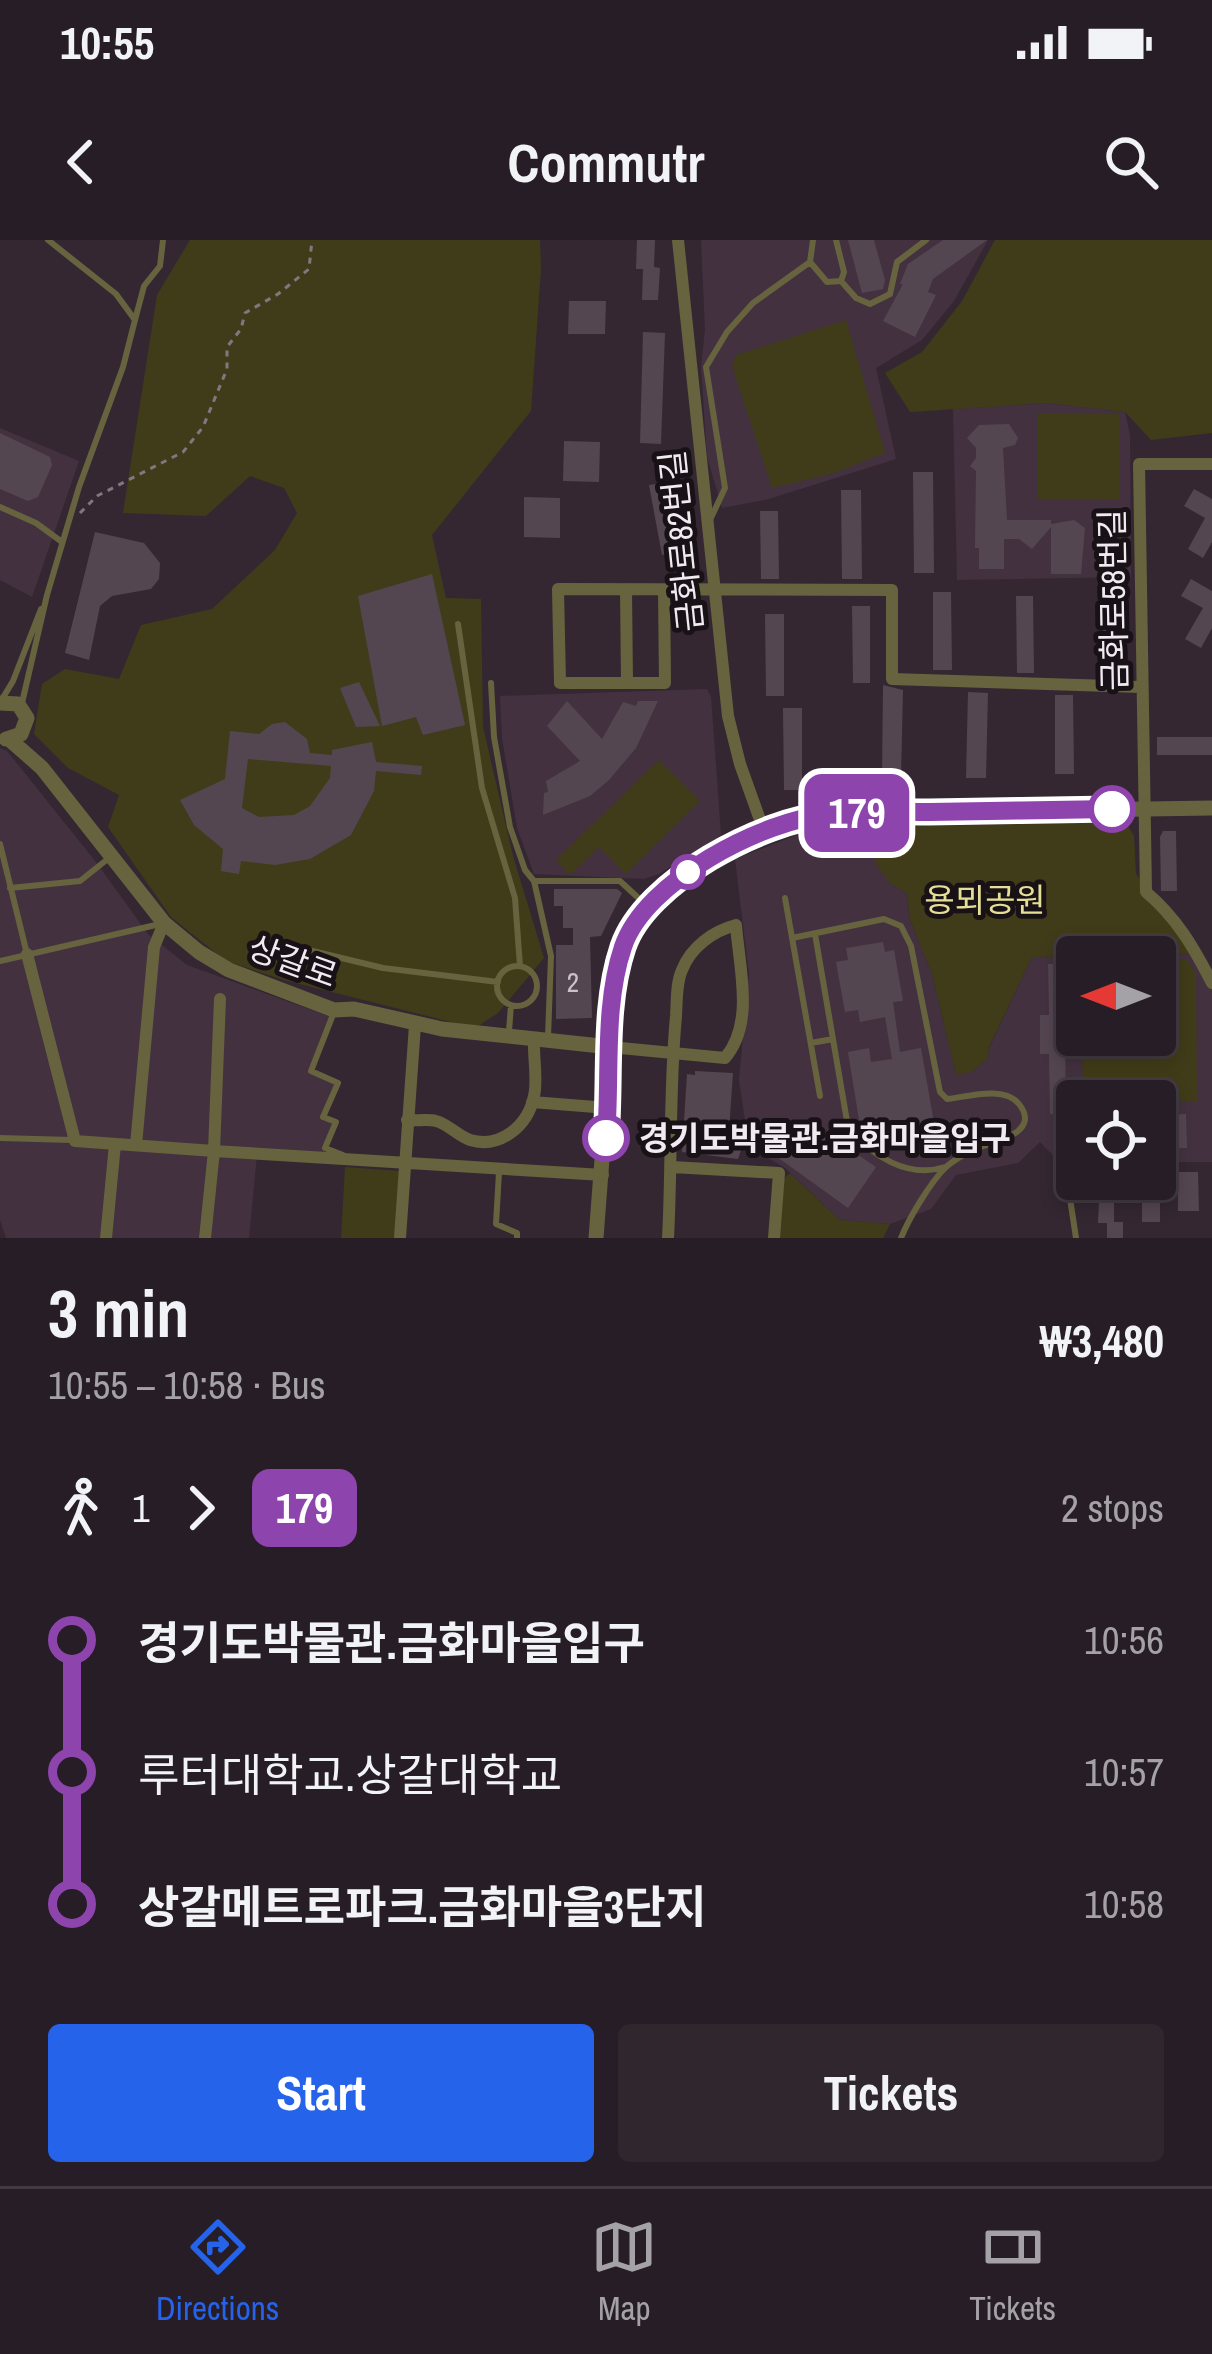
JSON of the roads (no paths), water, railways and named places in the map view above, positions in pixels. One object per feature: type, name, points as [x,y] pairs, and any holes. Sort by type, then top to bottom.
[{"type":"street","name":"금화로82번길","points":[[678,240],[728,716],[764,831]]},
{"type":"street","name":"금화로58번길","points":[[1212,464],[1139,464],[1146,892],[1169,912],[1212,983]]},
{"type":"street","points":[[664,590],[665,683],[560,683],[558,589],[892,590],[892,680],[1142,688]]},
{"type":"street","points":[[626,590],[626,683]]},
{"type":"street","points":[[0,702],[22,708]]},
{"type":"street","name":"상갈로","points":[[22,708],[42,768]]},
{"type":"street","points":[[4,738],[26,727]]},
{"type":"street","name":"상갈로","points":[[4,738],[42,768],[164,922],[229,970],[334,1010],[354,1010],[415,1025],[610,1047]]},
{"type":"street","points":[[596,1238],[622,948],[647,905],[682,876],[764,831],[827,814],[1212,808]]},
{"type":"street","points":[[136,1145],[154,947],[164,922]]},
{"type":"street","points":[[610,1047],[673,1054],[725,1058],[738,1043],[742,974],[736,925],[707,939],[680,973],[673,1054],[668,1238]]},
{"type":"street","points":[[27,954],[75,1141],[603,1175]]},
{"type":"street","points":[[205,1238],[220,999]]},
{"type":"street","points":[[400,1238],[415,1025]]},
{"type":"street","points":[[407,1120],[439,1121],[473,1141],[493,1142],[512,1133],[528,1115],[536,1091],[532,1073],[541,1040]]},
{"type":"street","points":[[532,1102],[608,1108]]},
{"type":"street","points":[[106,1238],[115,1144]]},
{"type":"street","points":[[672,1167],[779,1173],[775,1238]]},
{"type":"lane","points":[[48,240],[116,294],[134,320]]},
{"type":"lane","points":[[22,708],[62,542],[123,367],[144,286],[160,266],[163,240]]},
{"type":"lane","points":[[706,529],[725,488],[706,367],[753,303],[810,262],[813,240]]},
{"type":"lane","points":[[836,240],[844,272],[841,281]]},
{"type":"lane","points":[[841,281],[856,298],[870,304],[890,294],[897,262],[926,240]]},
{"type":"lane","points":[[810,262],[827,282],[841,281]]},
{"type":"lane","points":[[0,507],[36,523],[62,542]]},
{"type":"lane","points":[[0,702],[47,595]]},
{"type":"lane","points":[[458,624],[482,788],[515,898],[520,966],[535,977],[537,990],[524,1005],[511,1005],[501,997],[498,982],[508,969],[520,966]]},
{"type":"lane","points":[[490,683],[510,827],[525,870],[534,881],[551,956],[541,1040]]},
{"type":"lane","points":[[0,844],[27,954]]},
{"type":"lane","points":[[10,888],[80,881],[110,858]]},
{"type":"lane","points":[[534,881],[620,881],[647,905]]},
{"type":"lane","points":[[785,898],[820,1096]]},
{"type":"lane","points":[[792,938],[884,919],[901,926],[911,946],[940,1092],[947,1099],[993,1093],[1018,1102],[1021,1127],[1010,1139],[923,1171],[903,1167],[861,1143],[848,1127],[814,934]]},
{"type":"lane","points":[[0,961],[164,922]]},
{"type":"lane","points":[[300,948],[383,968],[498,982]]},
{"type":"lane","points":[[508,1036],[511,1005]]},
{"type":"lane","points":[[334,1010],[311,1072],[338,1083],[323,1117],[336,1122],[325,1148],[352,1159]]},
{"type":"lane","points":[[811,1042],[833,1039]]},
{"type":"lane","points":[[0,1138],[75,1141]]},
{"type":"lane","points":[[901,1238],[946,1166]]},
{"type":"lane","points":[[499,1167],[496,1224],[518,1233],[518,1238]]},
{"type":"lane","points":[[1070,1200],[1076,1238]]},
{"type":"place","name":"경기도박물관.금화마을입구","points":[[606,1138]]},
{"type":"park label","name":"용뫼공원","points":[[985,900]]}]
